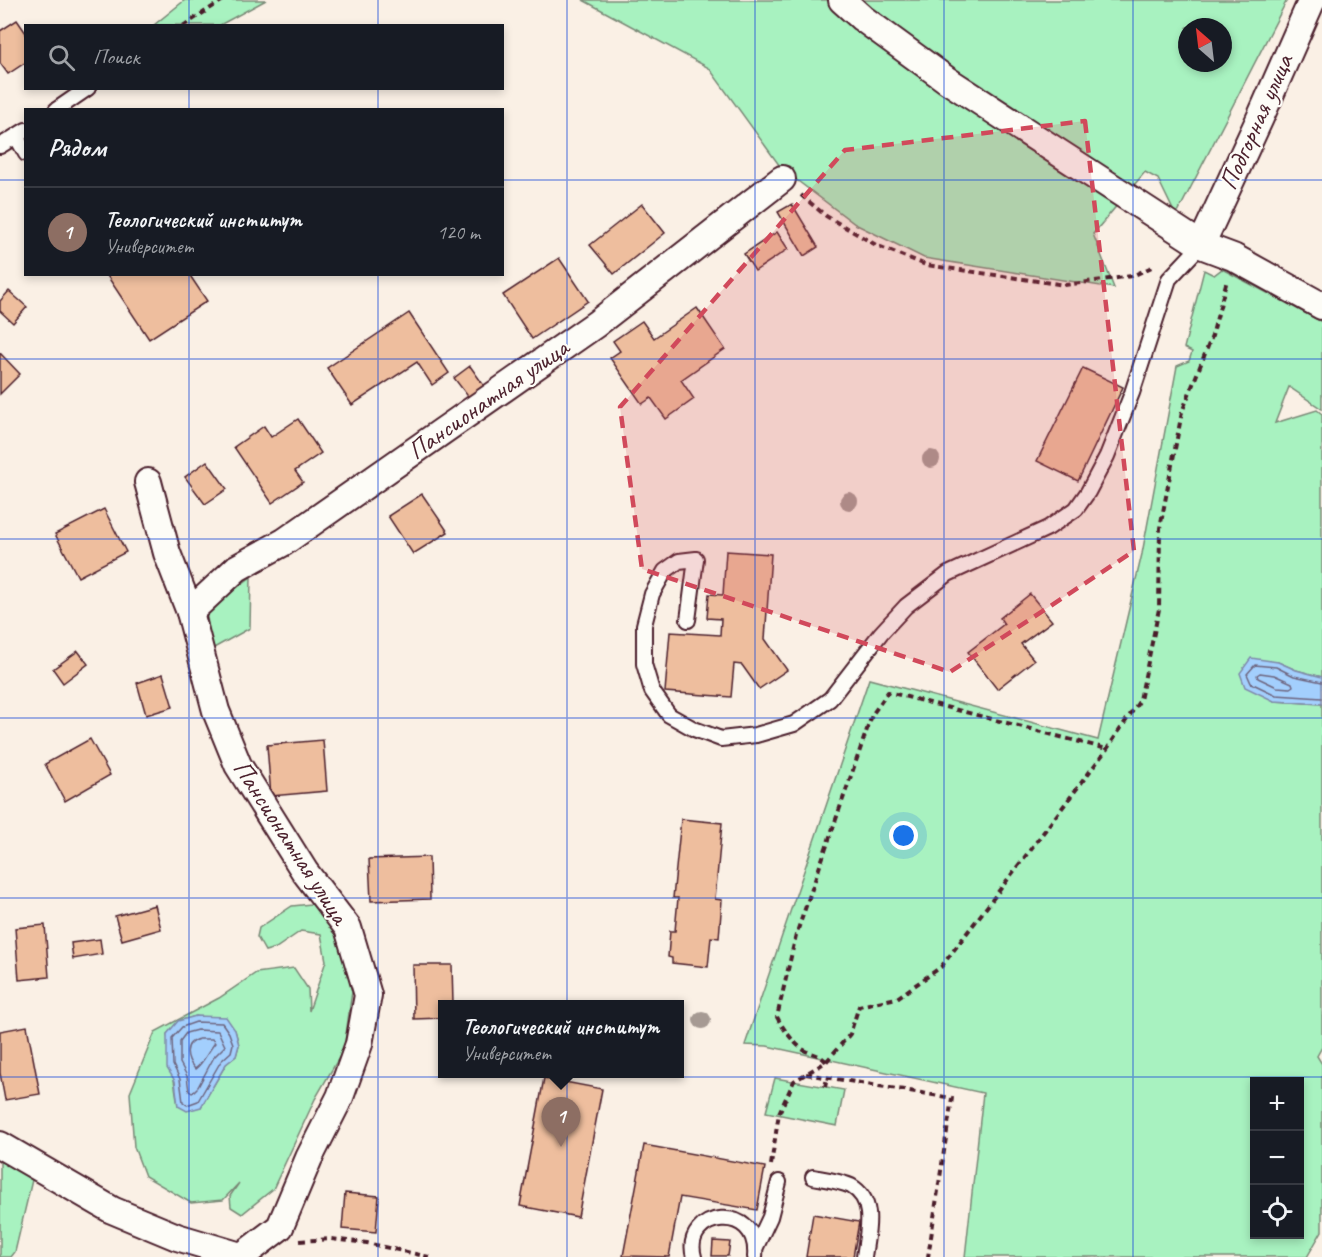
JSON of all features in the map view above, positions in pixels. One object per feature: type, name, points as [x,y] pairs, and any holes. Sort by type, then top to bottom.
[{"type":"street","points":[[842,0],[862,18],[946,80],[1201,245],[1233,257],[1322,306]]},
{"type":"street","name":"Подгорная улица","points":[[1201,245],[1312,0]]},
{"type":"street","name":"Пансионатная улица","points":[[190,612],[237,568],[284,542],[597,324],[782,179]]},
{"type":"street","name":"Пансионатная улица","points":[[148,482],[167,553],[190,612],[216,711],[238,765],[305,872],[348,928],[368,995],[359,1044],[340,1097],[309,1158],[280,1227],[243,1257]]},
{"type":"street","points":[[0,1145],[112,1210],[177,1237],[243,1257]]},
{"type":"lane","points":[[59,108],[85,90]]},
{"type":"lane","points":[[0,146],[21,133]]},
{"type":"lane","points":[[688,620],[696,558],[679,561],[665,571],[652,594],[644,625],[644,664],[652,691],[669,715],[694,729],[721,738],[756,735],[795,724],[830,699],[881,633],[906,606],[948,574],[1048,528],[1076,509],[1088,492],[1111,446],[1132,393],[1169,279],[1201,245]]},
{"type":"lane","points":[[813,1177],[851,1186],[865,1201],[869,1216],[864,1257]]},
{"type":"lane","points":[[755,1253],[770,1217],[779,1182]]},
{"type":"lane","points":[[694,1257],[692,1249],[694,1239],[701,1227],[714,1219],[727,1218],[739,1222],[749,1230],[755,1243],[755,1253]]},
{"type":"path","points":[[186,24],[223,0]]},
{"type":"path","points":[[782,179],[826,216],[876,245],[926,265],[1065,285],[1132,276],[1162,262]]},
{"type":"path","points":[[779,1182],[773,1176],[770,1161],[779,1113],[794,1081],[826,1062],[850,1034],[860,1006],[897,998],[941,967],[1107,749],[1140,700],[1159,609],[1160,528],[1182,412],[1212,336],[1233,257]]},
{"type":"path","points":[[826,1062],[823,1058],[801,1049],[777,1017],[796,935],[872,715],[888,692],[1107,749]]},
{"type":"path","points":[[805,1074],[952,1098],[928,1257]]},
{"type":"path","points":[[825,1087],[827,1078]]},
{"type":"path","points":[[294,1243],[331,1239],[367,1243],[429,1257]]},
{"type":"highlighted area","points":[[1085,121],[1134,551],[950,672],[642,569],[620,407],[845,150]]},
{"type":"green space","points":[[185,0],[266,0],[222,24],[155,24]]},
{"type":"green space","points":[[583,0],[1287,0],[1176,216],[1158,179],[1145,172],[1093,234],[1114,288],[924,258],[855,224],[782,169],[709,68]]},
{"type":"green space","points":[[1222,269],[1322,322],[1322,409],[1289,387],[1275,423],[1317,410],[1322,414],[1322,677],[1278,662],[1274,701],[1322,704],[1322,1047],[1317,1056],[1322,1064],[1322,1231],[1307,1257],[965,1257],[983,1093],[767,1046],[745,1045],[869,679],[1098,740],[1142,554],[1177,366],[1189,361],[1192,352],[1184,348],[1204,270],[1214,275]]},
{"type":"green space","points":[[251,577],[250,628],[212,649],[206,611]]},
{"type":"green space","points":[[321,903],[339,930],[353,984],[344,1049],[315,1099],[273,1189],[242,1214],[231,1207],[230,1196],[239,1183],[223,1200],[191,1203],[145,1176],[134,1147],[130,1093],[155,1032],[219,998],[256,973],[294,968],[308,989],[309,1011],[326,961],[321,934],[301,931],[276,948],[265,951],[257,937],[259,928],[292,906]],"holes":[[[196,1016],[235,1030],[239,1045],[236,1056],[226,1064],[201,1107],[178,1106],[167,1034],[179,1021]]]},
{"type":"green space","points":[[775,1078],[844,1090],[837,1126],[766,1112]]},
{"type":"green space","points":[[0,1156],[32,1180],[15,1252],[11,1257],[0,1257]]},
{"type":"water","points":[[1251,658],[1278,662],[1322,677],[1322,704],[1274,701],[1245,687],[1240,673]]},
{"type":"water","points":[[196,1016],[226,1017],[235,1030],[239,1045],[236,1056],[226,1064],[201,1107],[187,1111],[178,1106],[175,1081],[167,1068],[167,1034],[178,1021]]},
{"type":"building","points":[[17,20],[24,30],[24,63],[8,74],[0,63],[0,31]]},
{"type":"building","points":[[642,204],[665,233],[614,274],[590,245]]},
{"type":"building","points":[[792,204],[818,247],[804,256],[778,212]]},
{"type":"building","points":[[777,232],[788,249],[755,271],[744,254]]},
{"type":"building","points":[[559,258],[588,301],[532,339],[503,295]]},
{"type":"building","points":[[107,276],[190,276],[207,301],[149,339]]},
{"type":"building","points":[[9,291],[27,307],[13,323],[0,311],[0,301]]},
{"type":"building","points":[[697,308],[725,349],[681,380],[694,399],[666,419],[651,398],[642,404],[610,358],[620,351],[613,341],[642,321],[654,338]]},
{"type":"building","points":[[409,313],[449,373],[432,385],[417,362],[352,405],[327,368]]},
{"type":"building","points":[[0,353],[20,374],[0,394]]},
{"type":"building","points":[[470,366],[485,387],[470,399],[454,378]]},
{"type":"building","points":[[1083,368],[1123,387],[1078,481],[1037,461]]},
{"type":"building","points":[[298,419],[321,453],[295,471],[303,482],[272,503],[234,447],[264,426],[271,437]]},
{"type":"building","points":[[207,461],[227,489],[205,504],[185,477]]},
{"type":"building","points":[[422,494],[448,532],[413,554],[388,516]]},
{"type":"building","points":[[104,509],[126,552],[78,577],[55,534]]},
{"type":"building","points":[[726,551],[771,554],[765,639],[787,670],[759,689],[742,665],[734,664],[731,697],[665,692],[670,632],[720,635],[721,619],[707,618],[709,594],[723,595]]},
{"type":"building","points":[[1030,594],[1052,621],[1021,644],[1034,660],[997,689],[968,652],[1004,624],[1000,618]]},
{"type":"building","points":[[78,651],[88,664],[63,683],[53,669]]},
{"type":"building","points":[[163,674],[173,707],[146,715],[137,683]]},
{"type":"building","points":[[90,739],[110,775],[65,801],[45,764]]},
{"type":"building","points":[[323,740],[327,791],[271,796],[267,745]]},
{"type":"building","points":[[681,819],[722,823],[715,899],[722,900],[719,938],[711,937],[708,967],[672,963],[672,958],[668,957],[670,931],[675,931],[678,898],[673,898]]},
{"type":"building","points":[[429,857],[430,899],[371,901],[369,859]]},
{"type":"building","points":[[155,905],[161,929],[122,940],[115,916]]},
{"type":"building","points":[[45,925],[49,977],[19,980],[15,928]]},
{"type":"building","points":[[100,939],[102,954],[73,959],[71,943]]},
{"type":"building","points":[[413,965],[452,965],[453,1000],[438,1000],[438,1018],[414,1019]]},
{"type":"building","points":[[27,1026],[40,1094],[5,1100],[0,1073],[0,1031]]},
{"type":"building","points":[[544,1078],[602,1089],[578,1217],[520,1206]]},
{"type":"building","points":[[644,1145],[765,1167],[757,1210],[680,1197],[669,1257],[623,1256]]},
{"type":"building","points":[[345,1193],[379,1196],[376,1232],[342,1229]]},
{"type":"building","points":[[813,1214],[859,1222],[853,1257],[806,1257]]},
{"type":"building","points":[[713,1241],[730,1242],[728,1256],[712,1256]]},
{"type":"place","name":"Теологический институт","points":[[561,1147]]}]
